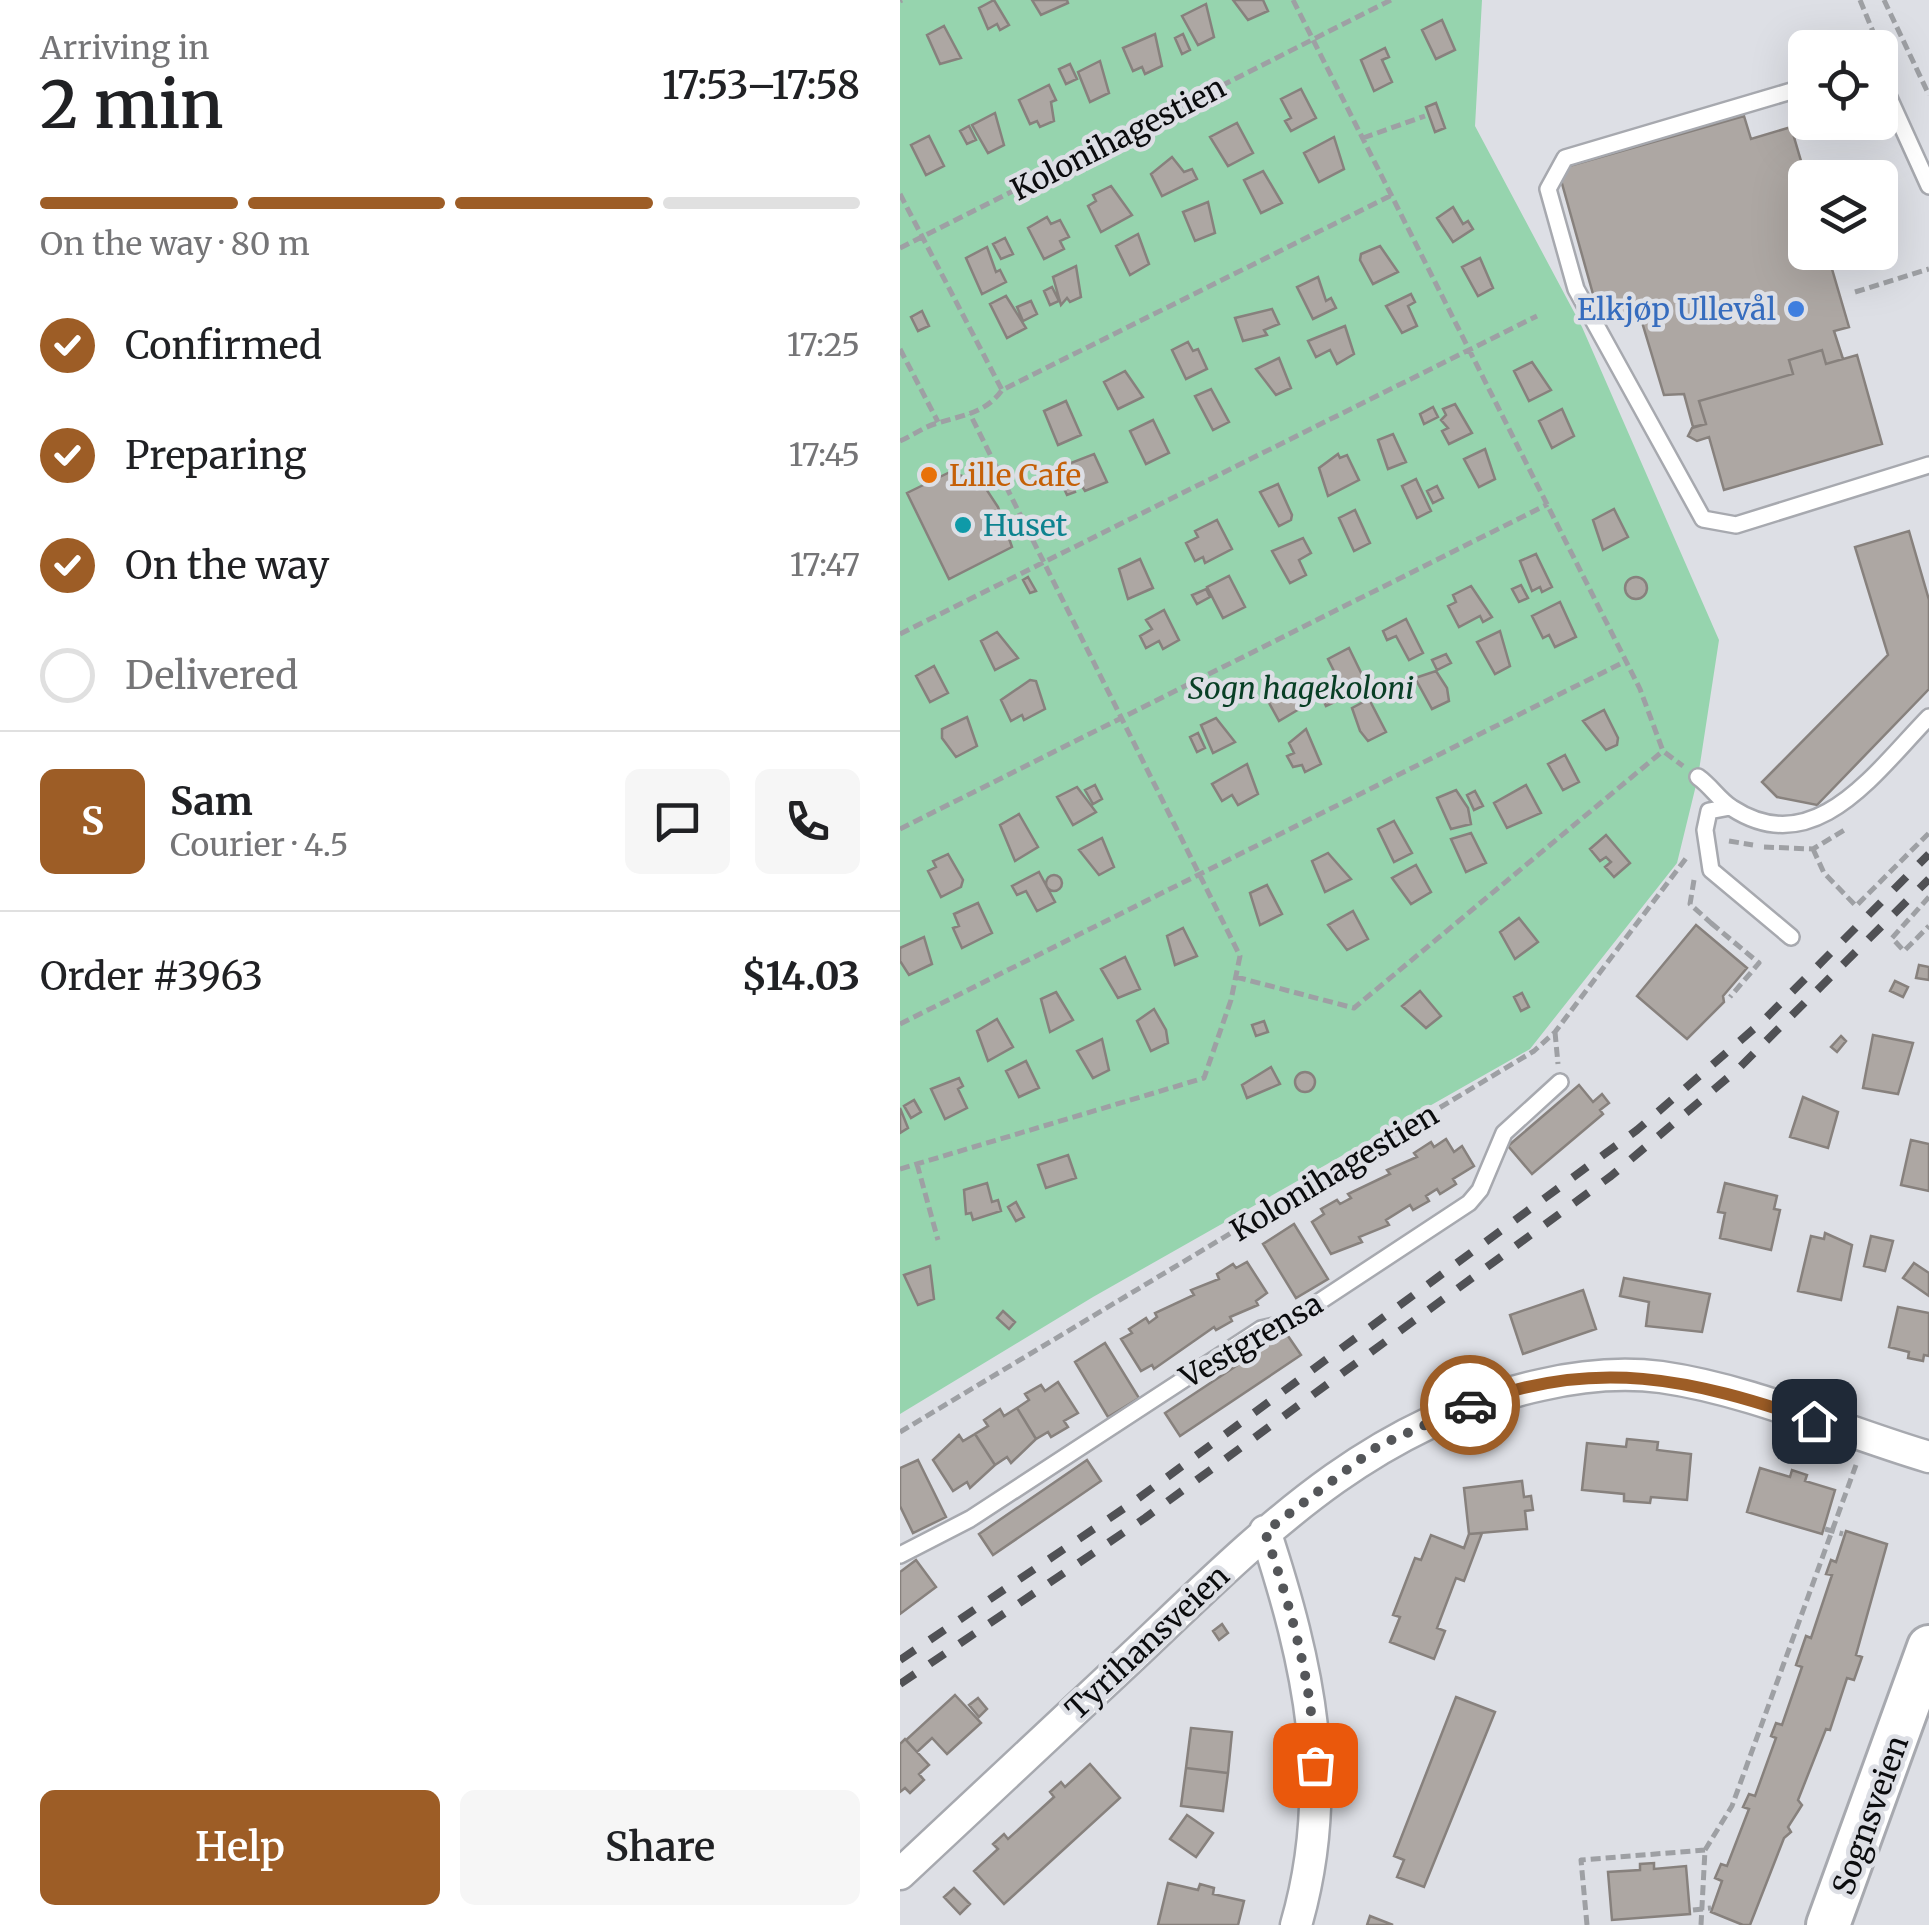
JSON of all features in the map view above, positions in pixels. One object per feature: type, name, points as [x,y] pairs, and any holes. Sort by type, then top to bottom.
[{"type":"main road","name":"Sognsveien","points":[[1828,1925],[1929,1647]]},
{"type":"street","name":"Tyrihansveien","points":[[900,1874],[1265,1532],[1378,1446],[1499,1394],[1567,1379],[1661,1377],[1746,1397],[1929,1457]]},
{"type":"street","points":[[1265,1532],[1294,1618],[1313,1711],[1314,1843],[1296,1925]]},
{"type":"lane","points":[[1788,93],[1565,158],[1548,188],[1583,288],[1703,519],[1736,525],[1929,465]]},
{"type":"lane","points":[[1898,118],[1929,186]]},
{"type":"lane","points":[[1698,777],[1730,808],[1760,822],[1789,827],[1828,815],[1929,717]]},
{"type":"lane","points":[[1730,808],[1709,811],[1711,870],[1791,938]]},
{"type":"lane","name":"Vestgrensa","points":[[900,1555],[970,1518],[1260,1328],[1287,1322],[1469,1204],[1480,1190],[1504,1133],[1560,1082]]},
{"type":"path","points":[[1293,0],[1626,661],[1663,751],[1698,777]]},
{"type":"path","name":"Kolonihagestien","points":[[900,248],[1392,0]]},
{"type":"path","points":[[1860,0],[1874,30]]},
{"type":"path","points":[[1884,0],[1929,96]]},
{"type":"path","points":[[1364,138],[1426,116]]},
{"type":"path","points":[[900,194],[1002,390]]},
{"type":"path","points":[[900,442],[938,422],[970,414],[993,402],[1002,390],[1392,195]]},
{"type":"path","points":[[1855,292],[1929,270]]},
{"type":"path","points":[[900,634],[1538,316]]},
{"type":"path","points":[[900,349],[938,422]]},
{"type":"path","points":[[900,1169],[1204,1078],[1240,956],[970,414]]},
{"type":"path","points":[[900,828],[1548,504]]},
{"type":"path","points":[[900,1024],[1626,661]]},
{"type":"path","points":[[1236,977],[1354,1008],[1663,751]]},
{"type":"path","points":[[1813,849],[1824,873],[1856,906],[1929,833]]},
{"type":"path","name":"Kolonihagestien","points":[[900,1432],[1534,1051],[1555,1032],[1685,858],[1708,844]]},
{"type":"path","points":[[1929,898],[1892,938],[1904,951],[1929,926]]},
{"type":"path","points":[[1711,922],[1759,963],[1730,998]]},
{"type":"path","points":[[1555,1032],[1560,1082]]},
{"type":"path","points":[[916,1164],[938,1240]]},
{"type":"path","points":[[1701,1925],[1705,1850],[1732,1806],[1866,1438]]},
{"type":"path","points":[[1825,1529],[1843,1534]]},
{"type":"path","points":[[1587,1925],[1581,1860],[1705,1850]]},
{"type":"path","points":[[1692,1910],[1711,1908]]},
{"type":"green space","name":"Sogn hagekoloni","points":[[900,0],[1482,0],[1475,126],[1582,327],[1719,640],[1698,777],[1677,863],[1530,1049],[1093,1297],[900,1414]]},
{"type":"building","points":[[994,0],[1009,25],[1000,30],[997,24],[988,29],[979,8]]},
{"type":"building","points":[[1032,0],[1067,0],[1068,3],[1041,15]]},
{"type":"building","points":[[1233,0],[1263,0],[1268,11],[1248,20]]},
{"type":"building","points":[[1206,4],[1214,37],[1198,45],[1182,16]]},
{"type":"building","points":[[1442,20],[1455,50],[1436,59],[1422,30]]},
{"type":"building","points":[[944,26],[961,58],[940,64],[927,35]]},
{"type":"building","points":[[1155,34],[1162,66],[1145,74],[1142,67],[1133,71],[1123,48]]},
{"type":"building","points":[[1183,34],[1190,50],[1182,54],[1175,38]]},
{"type":"building","points":[[1385,48],[1389,57],[1382,60],[1392,82],[1374,91],[1361,60]]},
{"type":"building","points":[[1100,61],[1109,93],[1090,102],[1078,72]]},
{"type":"building","points":[[1070,64],[1077,79],[1066,84],[1059,69]]},
{"type":"building","points":[[1049,85],[1056,100],[1051,102],[1054,121],[1040,127],[1037,121],[1030,124],[1019,100]]},
{"type":"building","points":[[1301,89],[1316,118],[1291,131],[1285,121],[1291,118],[1281,99]]},
{"type":"building","points":[[1436,103],[1445,128],[1435,132],[1426,107]]},
{"type":"building","points":[[995,113],[1004,145],[988,153],[972,125]]},
{"type":"building","points":[[1744,116],[1751,139],[1788,128],[1788,140],[1795,140],[1801,160],[1788,160],[1788,270],[1832,270],[1849,327],[1834,331],[1843,359],[1826,364],[1822,350],[1789,360],[1793,374],[1699,401],[1706,424],[1693,427],[1684,394],[1664,395],[1638,309],[1600,319],[1561,180],[1569,166]]},
{"type":"building","points":[[1237,123],[1253,153],[1228,166],[1210,137]]},
{"type":"building","points":[[969,126],[976,140],[967,144],[960,131]]},
{"type":"building","points":[[929,136],[944,166],[926,175],[911,145]]},
{"type":"building","points":[[1334,137],[1344,169],[1319,182],[1304,153]]},
{"type":"building","points":[[1172,157],[1184,172],[1192,169],[1197,179],[1162,196],[1151,174]]},
{"type":"building","points":[[1263,171],[1282,203],[1261,213],[1244,180]]},
{"type":"building","points":[[1111,186],[1132,215],[1101,232],[1088,206],[1096,201],[1093,195]]},
{"type":"building","points":[[1208,202],[1215,233],[1195,241],[1183,212]]},
{"type":"building","points":[[1453,207],[1463,224],[1468,221],[1473,229],[1453,242],[1437,218]]},
{"type":"building","points":[[1047,217],[1051,224],[1060,220],[1069,237],[1060,241],[1064,249],[1044,259],[1028,228]]},
{"type":"building","points":[[1138,234],[1149,264],[1130,275],[1116,246]]},
{"type":"building","points":[[1005,238],[1013,254],[1001,259],[993,244]]},
{"type":"building","points":[[1380,246],[1398,272],[1373,284],[1360,260],[1361,254]]},
{"type":"building","points":[[987,247],[996,272],[1000,270],[1006,282],[982,294],[966,258]]},
{"type":"building","points":[[1480,258],[1493,288],[1478,296],[1462,267]]},
{"type":"building","points":[[1076,266],[1081,297],[1070,302],[1067,298],[1061,305],[1053,277]]},
{"type":"building","points":[[1318,277],[1326,301],[1331,298],[1336,308],[1313,319],[1297,287]]},
{"type":"building","points":[[1052,287],[1059,301],[1050,305],[1044,291]]},
{"type":"building","points":[[1411,294],[1415,302],[1408,306],[1417,326],[1402,333],[1386,306]]},
{"type":"building","points":[[1006,296],[1026,328],[1007,338],[990,304]]},
{"type":"building","points":[[1031,301],[1037,314],[1023,321],[1017,307]]},
{"type":"building","points":[[1272,309],[1279,324],[1264,330],[1267,335],[1243,341],[1235,318]]},
{"type":"building","points":[[922,311],[929,326],[918,331],[911,317]]},
{"type":"building","points":[[1345,326],[1354,354],[1337,364],[1330,350],[1316,357],[1308,341]]},
{"type":"building","points":[[1188,342],[1193,351],[1198,349],[1207,369],[1186,379],[1172,350]]},
{"type":"building","points":[[1822,350],[1826,364],[1857,355],[1882,444],[1724,490],[1709,437],[1697,441],[1688,436],[1692,428],[1706,424],[1699,401],[1793,374],[1789,360]]},
{"type":"building","points":[[1279,358],[1291,388],[1276,395],[1256,369]]},
{"type":"building","points":[[1532,362],[1551,390],[1529,401],[1514,371]]},
{"type":"building","points":[[1125,371],[1143,397],[1118,409],[1104,382]]},
{"type":"building","points":[[1211,389],[1229,422],[1213,430],[1195,396]]},
{"type":"building","points":[[1066,401],[1081,435],[1058,445],[1044,411]]},
{"type":"building","points":[[1455,404],[1472,433],[1449,444],[1442,431],[1448,428],[1441,420],[1446,415],[1443,409]]},
{"type":"building","points":[[1433,407],[1438,417],[1424,424],[1420,414]]},
{"type":"building","points":[[1562,409],[1574,436],[1552,448],[1539,421]]},
{"type":"building","points":[[1153,420],[1169,453],[1146,464],[1130,431]]},
{"type":"building","points":[[1393,434],[1406,462],[1388,469],[1378,440]]},
{"type":"building","points":[[1485,449],[1495,479],[1479,487],[1464,459]]},
{"type":"building","points":[[1094,454],[1107,482],[1085,491],[1068,464]]},
{"type":"building","points":[[1338,454],[1340,458],[1347,455],[1359,480],[1328,496],[1319,468]]},
{"type":"building","name":"Huset","points":[[950,472],[965,477],[975,472],[998,507],[1012,547],[949,579],[907,493]]},
{"type":"building","points":[[1069,476],[1075,492],[1067,495],[1060,480]]},
{"type":"building","points":[[1416,479],[1431,511],[1417,518],[1402,486]]},
{"type":"building","points":[[1278,484],[1292,515],[1291,520],[1279,526],[1260,492]]},
{"type":"building","points":[[1437,486],[1443,498],[1433,503],[1427,491]]},
{"type":"building","points":[[1614,509],[1628,537],[1603,550],[1593,520]]},
{"type":"building","points":[[1355,510],[1370,543],[1354,551],[1339,518]]},
{"type":"building","points":[[1217,520],[1232,549],[1205,563],[1203,557],[1195,561],[1186,543],[1198,537],[1195,531]]},
{"type":"building","points":[[1909,531],[1929,600],[1929,689],[1817,805],[1777,797],[1762,782],[1888,655],[1855,547]]},
{"type":"building","points":[[1303,538],[1311,553],[1299,560],[1306,575],[1290,583],[1272,551]]},
{"type":"building","points":[[1536,554],[1552,587],[1542,592],[1540,587],[1532,591],[1520,561]]},
{"type":"building","points":[[1140,559],[1153,588],[1128,599],[1119,569]]},
{"type":"building","points":[[1229,576],[1245,607],[1223,618],[1207,587]]},
{"type":"building","points":[[1028,577],[1036,591],[1030,593],[1023,580]]},
{"type":"building","points":[[1636,577],[1644,580],[1644,596],[1636,599],[1628,596],[1625,588],[1628,580]]},
{"type":"building","points":[[1521,585],[1528,598],[1519,602],[1512,589]]},
{"type":"building","points":[[1471,586],[1492,617],[1483,622],[1480,616],[1459,627],[1448,606],[1456,602],[1453,595]]},
{"type":"building","points":[[1206,589],[1210,597],[1197,604],[1192,595]]},
{"type":"building","points":[[1560,602],[1576,637],[1555,647],[1549,635],[1543,638],[1532,616]]},
{"type":"building","points":[[1164,610],[1179,640],[1163,649],[1159,641],[1146,648],[1140,636],[1152,629],[1146,620]]},
{"type":"building","points":[[1406,619],[1423,653],[1409,660],[1396,636],[1387,640],[1383,631]]},
{"type":"building","points":[[1500,631],[1510,666],[1495,674],[1477,642]]},
{"type":"building","points":[[997,632],[1018,658],[995,670],[981,641]]},
{"type":"building","points":[[1349,648],[1366,683],[1351,691],[1348,684],[1342,687],[1328,659]]},
{"type":"building","points":[[1446,654],[1451,663],[1437,670],[1432,660]]},
{"type":"building","points":[[934,666],[948,693],[930,702],[916,676]]},
{"type":"building","points":[[1436,671],[1447,688],[1449,701],[1432,709],[1415,678]]},
{"type":"building","points":[[1030,680],[1036,681],[1045,709],[1024,720],[1022,715],[1011,721],[1001,700]]},
{"type":"building","points":[[1280,682],[1301,708],[1279,721],[1263,692]]},
{"type":"building","points":[[1330,686],[1337,701],[1326,706],[1319,691]]},
{"type":"building","points":[[1369,699],[1386,732],[1368,741],[1352,708]]},
{"type":"building","points":[[1604,710],[1618,738],[1617,745],[1606,750],[1583,721]]},
{"type":"building","points":[[967,717],[977,746],[956,757],[942,738],[942,729]]},
{"type":"building","points":[[1216,718],[1235,742],[1213,753],[1201,725]]},
{"type":"building","points":[[1306,729],[1321,764],[1305,772],[1302,765],[1293,767],[1287,756],[1294,753],[1289,743]]},
{"type":"building","points":[[1198,733],[1205,748],[1197,752],[1190,737]]},
{"type":"building","points":[[1565,755],[1579,782],[1563,790],[1548,764]]},
{"type":"building","points":[[1247,764],[1258,794],[1238,805],[1232,795],[1222,801],[1212,784]]},
{"type":"building","points":[[1095,785],[1102,799],[1093,804],[1085,790]]},
{"type":"building","points":[[1526,785],[1541,813],[1507,828],[1494,803]]},
{"type":"building","points":[[1077,787],[1096,812],[1073,825],[1057,797]]},
{"type":"building","points":[[1456,790],[1468,808],[1471,824],[1451,829],[1437,798]]},
{"type":"building","points":[[1475,791],[1483,806],[1474,810],[1467,795]]},
{"type":"building","points":[[1019,814],[1038,847],[1015,861],[1000,825]]},
{"type":"building","points":[[1394,821],[1412,853],[1394,862],[1378,829]]},
{"type":"building","points":[[1471,833],[1486,863],[1466,872],[1451,839]]},
{"type":"building","points":[[1606,835],[1630,863],[1614,877],[1605,867],[1611,862],[1606,857],[1600,861],[1590,849]]},
{"type":"building","points":[[1102,838],[1114,867],[1099,875],[1079,850]]},
{"type":"building","points":[[1328,853],[1351,879],[1325,892],[1312,861]]},
{"type":"building","points":[[948,854],[963,880],[961,887],[941,897],[928,871],[936,867],[933,861]]},
{"type":"building","points":[[1416,865],[1431,892],[1411,904],[1392,878]]},
{"type":"building","points":[[1039,872],[1055,902],[1037,911],[1026,891],[1017,895],[1012,886]]},
{"type":"building","points":[[1054,875],[1062,883],[1054,891],[1046,883]]},
{"type":"building","points":[[1267,885],[1282,914],[1260,925],[1250,893]]},
{"type":"building","points":[[978,903],[992,933],[962,948],[953,928],[959,926],[954,914]]},
{"type":"building","points":[[1353,911],[1368,939],[1347,950],[1328,925]]},
{"type":"building","points":[[1519,918],[1538,942],[1515,959],[1500,932]]},
{"type":"building","points":[[1696,925],[1747,968],[1723,996],[1724,1002],[1687,1039],[1637,996]]},
{"type":"building","points":[[1183,928],[1197,956],[1175,965],[1167,936]]},
{"type":"building","points":[[924,937],[932,964],[909,975],[900,961],[900,948]]},
{"type":"building","points":[[1125,957],[1140,989],[1118,998],[1101,969]]},
{"type":"building","points":[[1919,965],[1929,967],[1929,980],[1916,978]]},
{"type":"building","points":[[1895,981],[1908,987],[1903,997],[1890,991]]},
{"type":"building","points":[[1420,991],[1441,1016],[1426,1028],[1402,1006]]},
{"type":"building","points":[[1056,992],[1073,1020],[1050,1032],[1041,999]]},
{"type":"building","points":[[1522,993],[1529,1007],[1521,1011],[1514,997]]},
{"type":"building","points":[[1154,1009],[1166,1030],[1168,1043],[1151,1051],[1137,1021]]},
{"type":"building","points":[[997,1019],[1013,1047],[988,1061],[977,1031]]},
{"type":"building","points":[[1264,1021],[1268,1032],[1256,1036],[1252,1025]]},
{"type":"building","points":[[1873,1035],[1913,1043],[1898,1094],[1863,1088]]},
{"type":"building","points":[[1841,1036],[1846,1041],[1837,1052],[1831,1047]]},
{"type":"building","points":[[1102,1039],[1109,1070],[1093,1078],[1077,1051]]},
{"type":"building","points":[[1026,1061],[1039,1088],[1019,1097],[1006,1071]]},
{"type":"building","points":[[1271,1067],[1280,1084],[1247,1098],[1242,1085]]},
{"type":"building","points":[[1301,1072],[1309,1072],[1315,1082],[1309,1092],[1301,1092],[1295,1086],[1295,1078]]},
{"type":"building","points":[[959,1078],[963,1086],[958,1089],[967,1108],[945,1119],[931,1089]]},
{"type":"building","points":[[1579,1085],[1593,1102],[1602,1094],[1609,1103],[1600,1110],[1603,1114],[1532,1174],[1508,1146]]},
{"type":"building","points":[[1803,1097],[1838,1112],[1828,1148],[1790,1137]]},
{"type":"building","points":[[914,1100],[921,1112],[911,1118],[904,1106]]},
{"type":"building","points":[[900,1108],[908,1128],[900,1133]]},
{"type":"building","points":[[1446,1139],[1454,1152],[1462,1146],[1474,1166],[1453,1179],[1456,1184],[1440,1194],[1437,1189],[1426,1196],[1429,1201],[1413,1210],[1410,1205],[1386,1220],[1389,1225],[1359,1237],[1362,1242],[1331,1254],[1312,1222],[1324,1214],[1321,1209],[1351,1198],[1348,1194],[1390,1174],[1387,1170],[1417,1157],[1414,1153],[1431,1142],[1434,1147]]},
{"type":"building","points":[[1911,1140],[1929,1144],[1929,1191],[1901,1185]]},
{"type":"building","points":[[1068,1155],[1076,1178],[1046,1188],[1038,1165]]},
{"type":"building","points":[[987,1183],[992,1202],[998,1200],[1001,1211],[973,1220],[971,1213],[966,1214],[964,1190]]},
{"type":"building","points":[[1725,1183],[1777,1196],[1774,1209],[1780,1210],[1771,1250],[1720,1238],[1725,1213],[1718,1212]]},
{"type":"building","points":[[1016,1202],[1024,1217],[1016,1221],[1008,1207]]},
{"type":"building","points":[[1294,1224],[1328,1279],[1296,1298],[1263,1244]]},
{"type":"building","points":[[1825,1233],[1852,1245],[1841,1300],[1798,1291],[1811,1236],[1824,1239]]},
{"type":"building","points":[[1871,1236],[1893,1241],[1885,1271],[1864,1266]]},
{"type":"building","points":[[1247,1262],[1267,1293],[1256,1301],[1258,1305],[1230,1317],[1232,1321],[1216,1330],[1214,1327],[1154,1369],[1152,1365],[1141,1371],[1121,1339],[1132,1333],[1129,1329],[1146,1318],[1149,1323],[1157,1317],[1155,1313],[1194,1295],[1191,1290],[1219,1279],[1217,1274],[1233,1264],[1236,1268]]},
{"type":"building","points":[[1914,1263],[1929,1273],[1929,1296],[1903,1278]]},
{"type":"building","points":[[930,1266],[934,1299],[918,1305],[904,1275]]},
{"type":"building","points":[[1624,1278],[1710,1294],[1702,1332],[1646,1326],[1649,1302],[1620,1296]]},
{"type":"building","points":[[1583,1290],[1596,1329],[1523,1354],[1510,1315]]},
{"type":"building","points":[[1898,1307],[1929,1313],[1929,1356],[1924,1355],[1923,1361],[1889,1347]]},
{"type":"building","points":[[1003,1311],[1015,1322],[1009,1329],[997,1318]]},
{"type":"building","points":[[1286,1333],[1301,1355],[1180,1436],[1165,1413]]},
{"type":"building","points":[[1105,1343],[1139,1398],[1108,1417],[1075,1362]]},
{"type":"building","points":[[1058,1382],[1078,1413],[1064,1421],[1068,1427],[1051,1437],[1048,1432],[1036,1439],[1017,1408],[1029,1400],[1025,1394],[1041,1385],[1045,1391]]},
{"type":"building","points":[[1017,1408],[1036,1439],[1011,1463],[1007,1457],[995,1465],[975,1434],[988,1426],[984,1420],[1000,1409],[1004,1416]]},
{"type":"building","points":[[975,1434],[995,1465],[970,1488],[967,1482],[953,1491],[933,1460],[959,1435],[963,1441]]},
{"type":"building","points":[[1627,1439],[1658,1442],[1657,1450],[1691,1454],[1687,1500],[1651,1497],[1650,1503],[1624,1501],[1624,1494],[1582,1490],[1587,1443],[1626,1447]]},
{"type":"building","points":[[918,1460],[946,1517],[913,1533],[900,1506],[900,1468]]},
{"type":"building","points":[[1087,1460],[1101,1481],[993,1555],[979,1534]]},
{"type":"building","points":[[1760,1468],[1790,1477],[1792,1470],[1807,1475],[1805,1481],[1835,1490],[1822,1534],[1747,1512]]},
{"type":"building","points":[[1522,1481],[1524,1497],[1531,1496],[1533,1510],[1525,1511],[1527,1529],[1469,1534],[1464,1488]]},
{"type":"building","points":[[1846,1531],[1887,1544],[1856,1655],[1862,1657],[1854,1680],[1847,1678],[1830,1730],[1826,1729],[1798,1800],[1802,1805],[1788,1827],[1791,1832],[1784,1838],[1750,1925],[1743,1925],[1711,1912],[1722,1881],[1715,1878],[1721,1864],[1727,1866],[1749,1809],[1743,1807],[1749,1794],[1755,1796],[1776,1738],[1771,1736],[1776,1723],[1782,1725],[1802,1667],[1796,1665],[1806,1636],[1811,1638],[1832,1575],[1826,1574],[1831,1560],[1836,1562]]},
{"type":"building","points":[[1482,1533],[1464,1581],[1456,1578],[1437,1628],[1445,1631],[1434,1659],[1390,1642],[1400,1617],[1393,1615],[1415,1558],[1421,1560],[1431,1535],[1464,1548],[1469,1534]]},
{"type":"building","points":[[916,1560],[936,1587],[900,1614],[900,1572]]},
{"type":"building","points":[[1222,1624],[1228,1633],[1219,1640],[1213,1631]]},
{"type":"building","points":[[955,1695],[981,1723],[947,1754],[932,1738],[917,1752],[906,1740]]},
{"type":"building","points":[[1456,1697],[1495,1712],[1424,1887],[1397,1877],[1404,1860],[1394,1856]]},
{"type":"building","points":[[978,1698],[987,1709],[979,1717],[969,1705]]},
{"type":"building","points":[[1191,1728],[1232,1732],[1228,1773],[1186,1768]]},
{"type":"building","points":[[905,1739],[929,1765],[919,1774],[924,1780],[910,1793],[905,1788],[900,1792],[900,1744]]},
{"type":"building","points":[[1090,1764],[1120,1798],[1004,1904],[974,1871],[998,1849],[993,1844],[1004,1834],[1008,1839],[1054,1797],[1050,1792],[1061,1782],[1065,1787]]},
{"type":"building","points":[[1186,1768],[1228,1773],[1223,1811],[1181,1806]]},
{"type":"building","points":[[1187,1815],[1213,1833],[1196,1857],[1170,1839]]},
{"type":"building","points":[[1654,1863],[1654,1869],[1686,1866],[1690,1914],[1612,1920],[1608,1872],[1640,1870],[1640,1864]]},
{"type":"building","points":[[1168,1883],[1198,1890],[1200,1884],[1214,1888],[1213,1894],[1244,1901],[1238,1925],[1158,1925]]},
{"type":"building","points":[[954,1888],[970,1904],[960,1914],[944,1897]]},
{"type":"building","points":[[1370,1916],[1393,1925],[1367,1925]]},
{"type":"railway","points":[[900,1660],[1132,1503],[1637,1130],[1764,1020],[1929,854]]},
{"type":"railway","points":[[900,1684],[1145,1518],[1611,1176],[1737,1070],[1929,879]]},
{"type":"way so far","points":[[1315,1765],[1313,1711],[1294,1618],[1265,1532],[1312,1492],[1378,1446],[1470,1405]]},
{"type":"place","name":"Elkjøp Ullevål","points":[[1796,309]]},
{"type":"place","name":"Lille Cafe","points":[[929,475]]},
{"type":"place","name":"Huset","points":[[963,525]]},
{"type":"route","points":[[1470,1405],[1499,1394],[1567,1379],[1606,1375],[1661,1377],[1746,1397],[1814,1421]]}]
